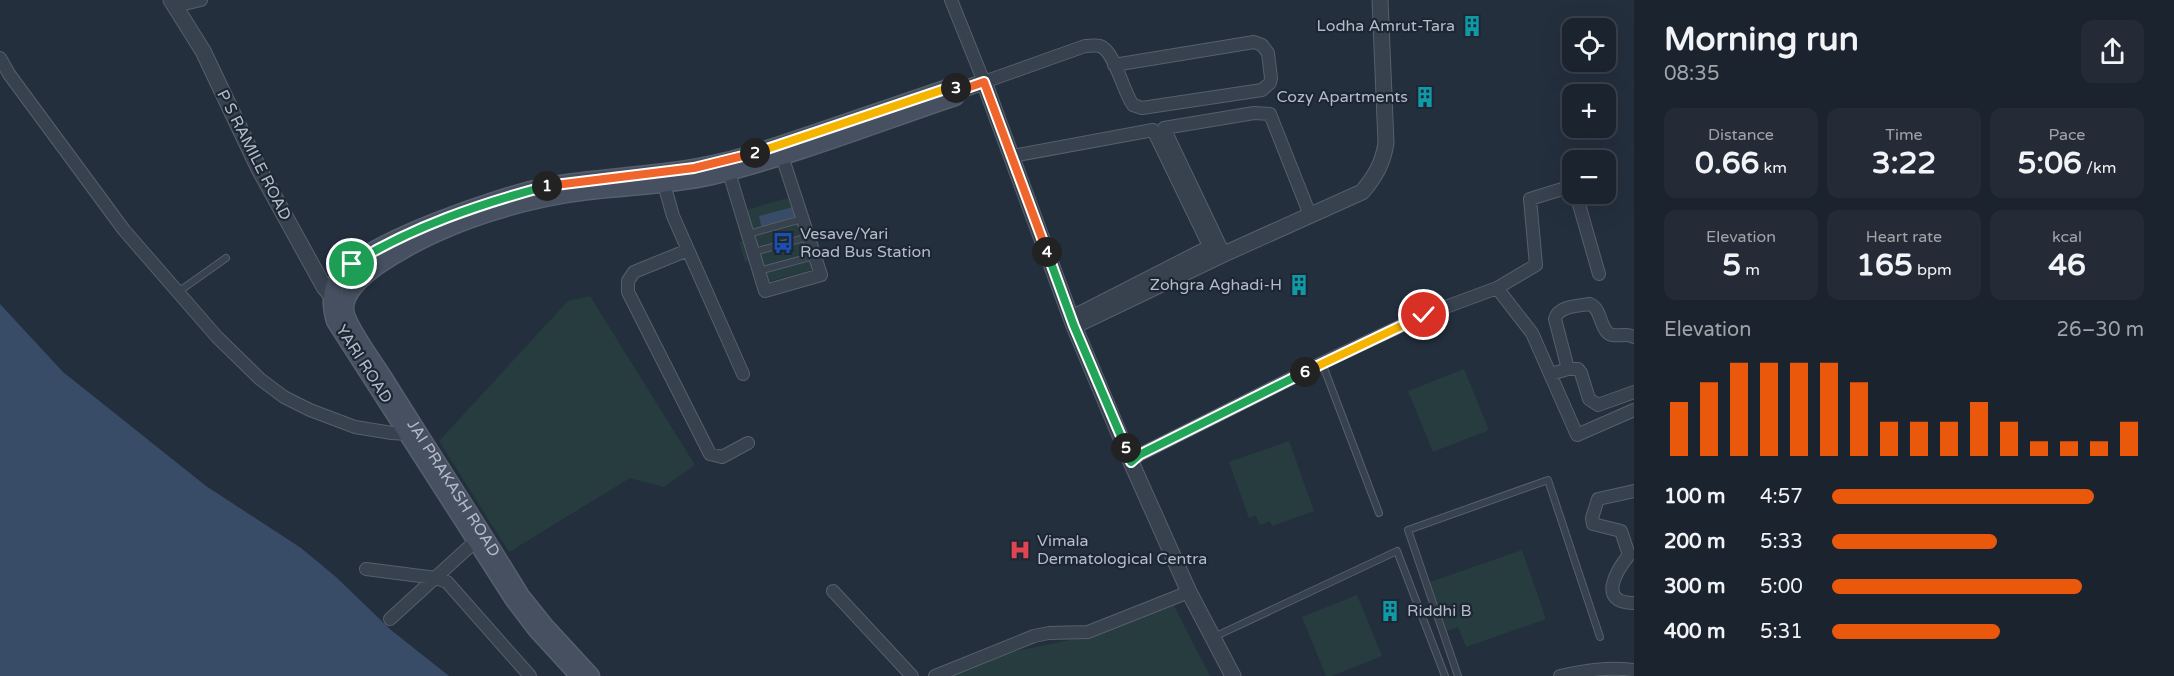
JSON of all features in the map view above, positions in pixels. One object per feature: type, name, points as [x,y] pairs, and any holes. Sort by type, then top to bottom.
[{"type":"main road","points":[[338,299],[392,256],[433,235],[481,217],[526,203],[569,194],[664,184],[955,97],[961,90]]},
{"type":"main road","points":[[338,299],[337,279],[344,271],[383,245],[488,203],[546,186],[727,166]]},
{"type":"main road","name":"JAI PRAKASH ROAD","points":[[338,299],[346,318],[412,431],[480,537],[521,596],[591,676]]},
{"type":"main road","points":[[480,537],[514,600],[579,676]]},
{"type":"street","points":[[173,3],[201,0]]},
{"type":"street","points":[[951,0],[1073,321],[1131,462],[1189,592],[1233,676]]},
{"type":"street","points":[[1073,321],[1216,253],[1362,192],[1374,177],[1384,158],[1386,143],[1380,0]]},
{"type":"street","name":"P S RAMILE ROAD","points":[[173,3],[203,51],[259,169],[324,287],[338,299]]},
{"type":"street","points":[[961,90],[1085,46],[1101,46],[1110,54],[1114,65],[1126,97],[1133,105],[1142,108],[1262,90],[1270,83],[1271,78],[1268,53],[1262,45],[1254,42],[1114,65]]},
{"type":"street","points":[[0,58],[9,74],[124,230],[226,346],[260,379],[285,397],[310,410],[355,427],[378,432],[412,431]]},
{"type":"street","points":[[1216,253],[1164,128],[1254,113],[1270,114],[1310,215]]},
{"type":"street","points":[[1012,156],[1153,130],[1216,253]]},
{"type":"street","points":[[727,166],[765,291],[821,276],[780,151]]},
{"type":"street","points":[[664,184],[673,216],[743,374]]},
{"type":"street","points":[[1131,462],[1139,455],[1322,363],[1424,315],[1497,288],[1536,265],[1530,199],[1562,189]]},
{"type":"street","points":[[1579,204],[1599,274]]},
{"type":"street","points":[[688,250],[634,272],[628,281],[628,292],[710,454],[722,457],[748,443]]},
{"type":"street","points":[[1497,288],[1532,333],[1577,435],[1634,410]]},
{"type":"street","points":[[1568,369],[1555,319],[1556,313],[1560,310],[1590,304],[1596,308],[1607,332],[1611,335],[1630,334],[1634,337]]},
{"type":"street","points":[[1551,374],[1568,369],[1578,369],[1589,399],[1598,405],[1605,423]]},
{"type":"street","points":[[1598,405],[1634,392]]},
{"type":"street","points":[[1634,491],[1598,499],[1592,518],[1593,525],[1621,531],[1629,555],[1616,573],[1612,591],[1619,599],[1634,603]]},
{"type":"street","points":[[390,619],[480,537]]},
{"type":"street","points":[[366,569],[436,578],[447,582],[530,676]]},
{"type":"street","points":[[833,591],[912,676]]},
{"type":"street","points":[[935,676],[1034,636],[1049,633],[1088,632],[1189,592]]},
{"type":"street","points":[[1560,676],[1593,669],[1634,670]]},
{"type":"lane","points":[[748,234],[802,219]]},
{"type":"lane","points":[[754,252],[808,237]]},
{"type":"lane","points":[[759,271],[814,256]]},
{"type":"lane","points":[[177,292],[226,258]]},
{"type":"lane","points":[[1322,363],[1379,513]]},
{"type":"lane","points":[[1458,676],[1408,530],[1548,480],[1600,637]]},
{"type":"lane","points":[[1214,637],[1397,551],[1445,676]]},
{"type":"green space","points":[[791,197],[812,270],[760,284],[753,260],[745,262],[739,242],[747,239],[739,212]]},
{"type":"green space","points":[[590,296],[695,465],[664,487],[630,478],[509,552],[439,441],[568,301]]},
{"type":"green space","points":[[1464,369],[1489,430],[1433,452],[1408,391]]},
{"type":"green space","points":[[1289,441],[1314,511],[1272,526],[1270,521],[1260,525],[1256,516],[1249,518],[1229,462]]},
{"type":"green space","points":[[1522,550],[1546,619],[1466,647],[1458,627],[1447,631],[1430,582]]},
{"type":"green space","points":[[1357,595],[1382,656],[1332,676],[1326,676],[1302,617]]},
{"type":"green space","points":[[1171,600],[1210,676],[948,676],[996,655],[1105,633]]},
{"type":"water","points":[[793,207],[797,220],[762,230],[759,216]]},
{"type":"water","points":[[0,304],[63,372],[206,486],[301,548],[336,577],[391,630],[449,676],[0,676]]},
{"type":"place","name":"Lodha Amrut-Tara","points":[[1472,26]]},
{"type":"place","name":"Cozy Apartments","points":[[1425,97]]},
{"type":"place","name":"Vesave/Yari Road Bus Station","points":[[783,243]]},
{"type":"place","name":"Zohgra Aghadi-H","points":[[1299,285]]},
{"type":"place","name":"Vimala Dermatological Centra","points":[[1020,550]]},
{"type":"place","name":"Riddhi B","points":[[1390,611]]},
{"type":"route","points":[[352,264],[383,245],[432,224],[488,203],[546,186],[650,175],[725,162],[951,87],[961,90],[984,82],[1074,326],[1131,462],[1139,455],[1322,363],[1424,315]]}]
